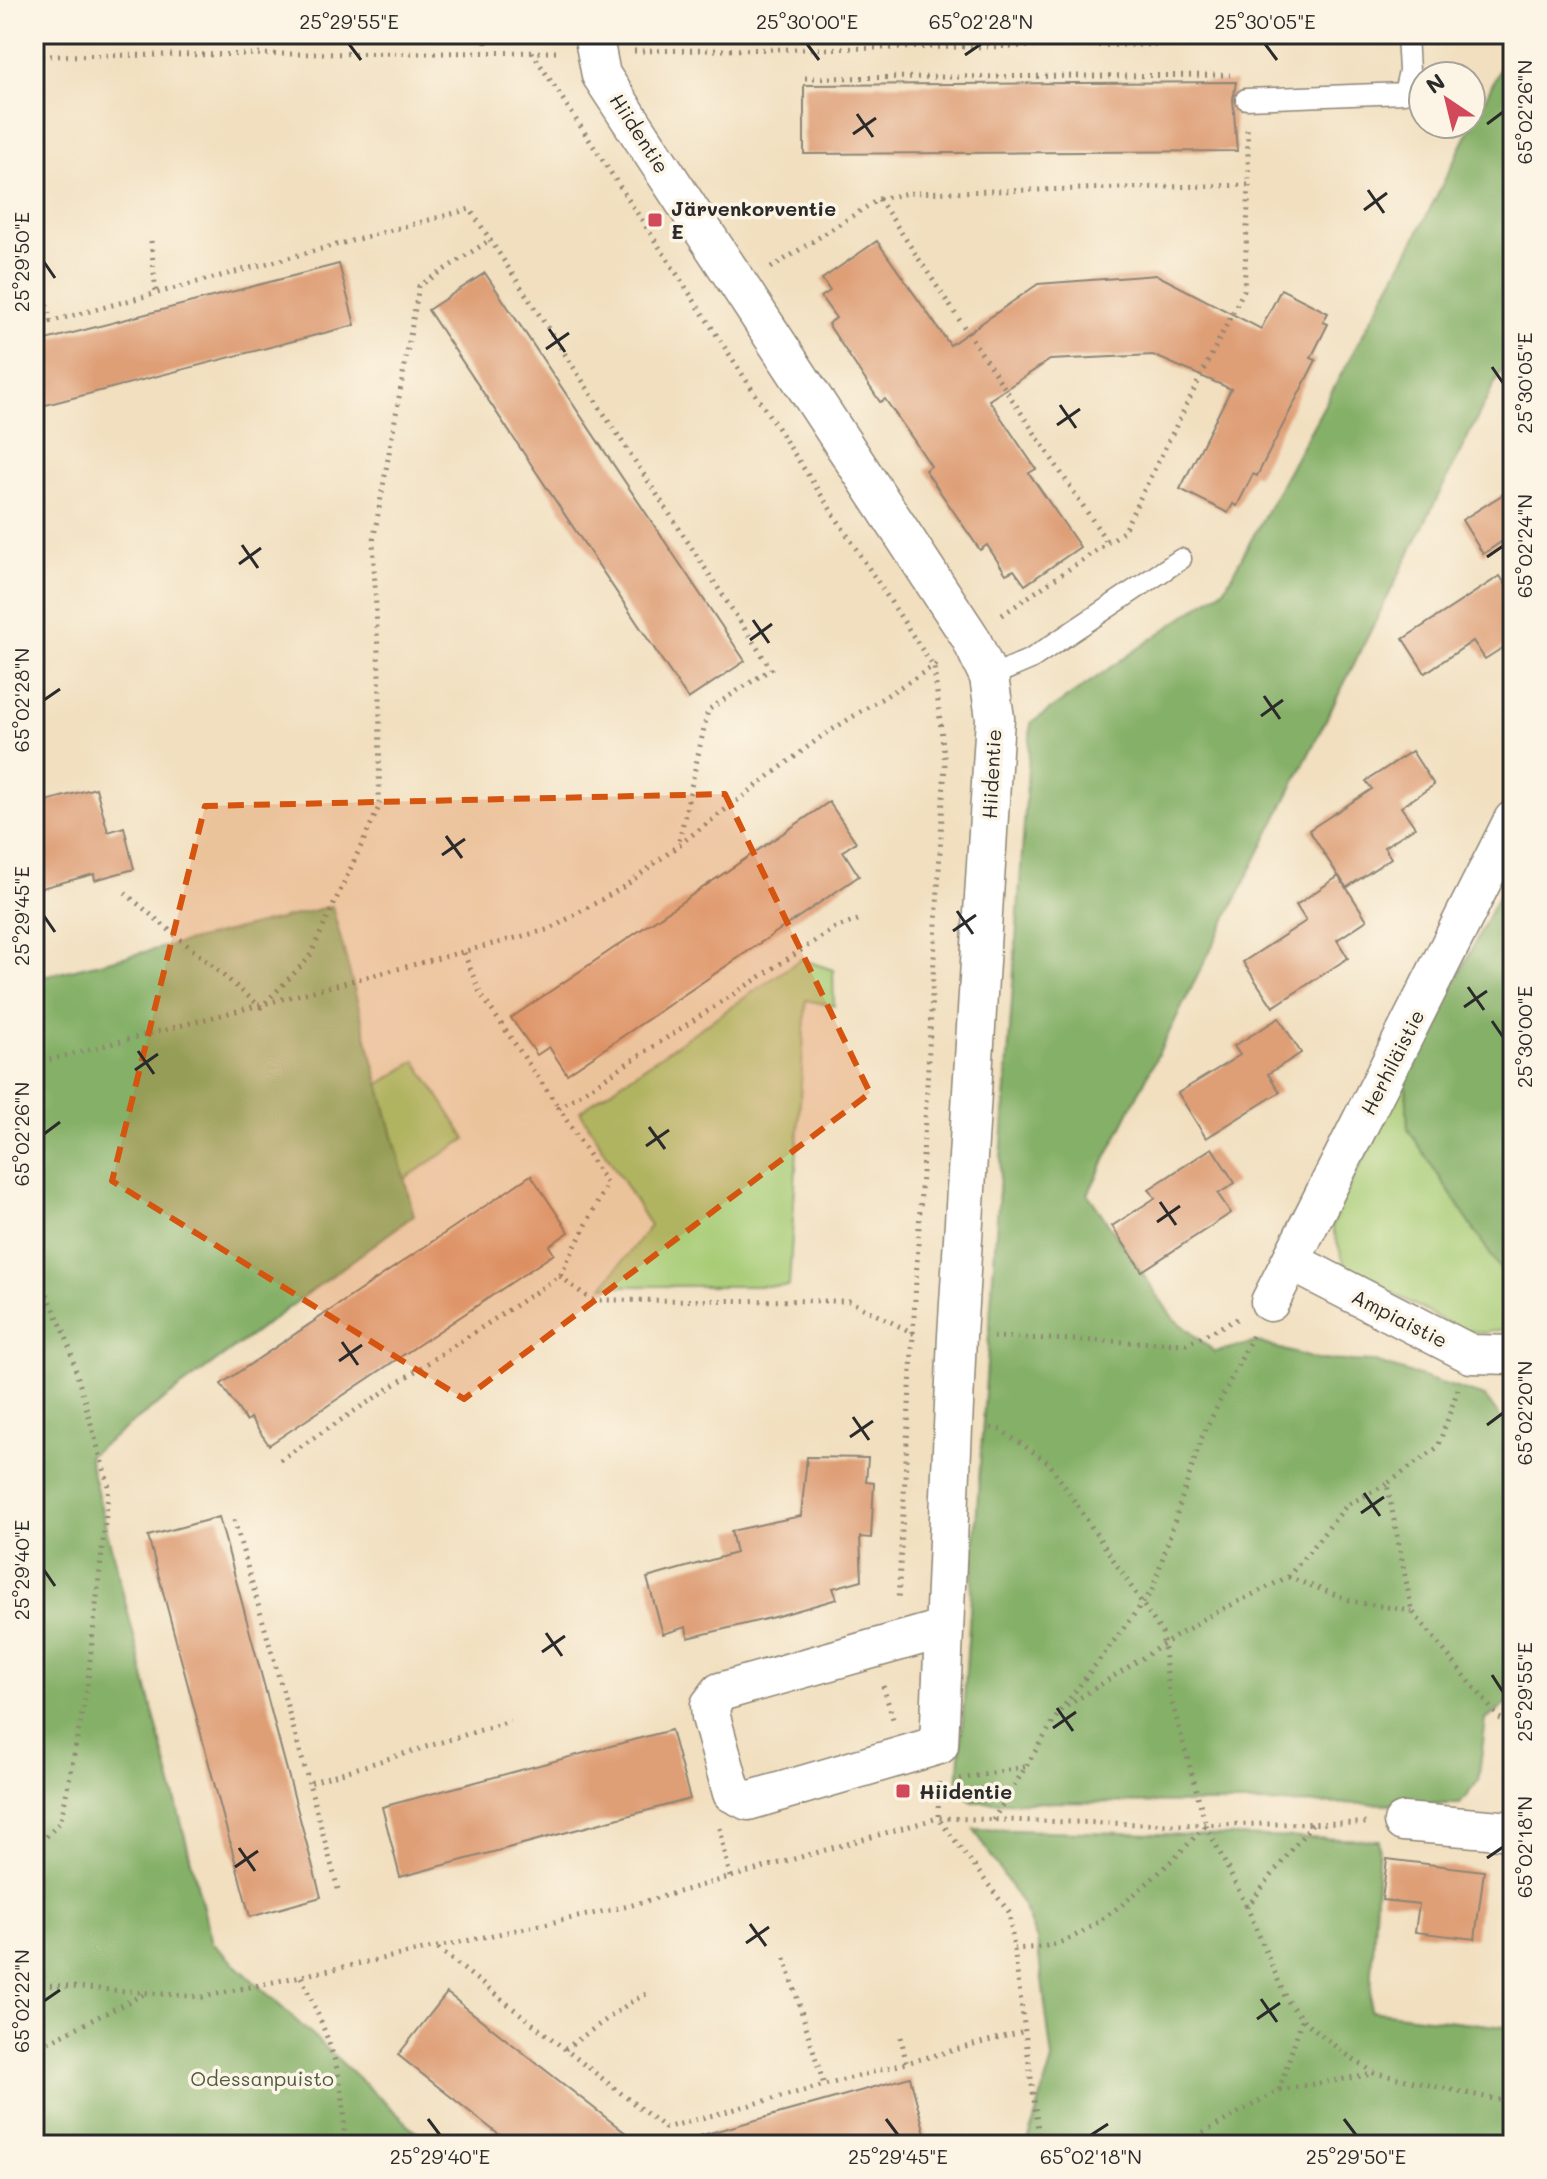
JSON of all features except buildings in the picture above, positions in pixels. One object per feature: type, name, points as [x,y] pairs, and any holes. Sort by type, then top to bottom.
[{"type":"street","name":"Hiidentie","points":[[594,43],[601,75],[970,637],[989,677],[995,718],[957,1336],[939,1764]]},
{"type":"street","name":"Herhiläistie","points":[[1270,1302],[1513,820]]},
{"type":"street","name":"Ampiaistie","points":[[1292,1262],[1471,1354],[1513,1355]]},
{"type":"street","points":[[939,1764],[903,1756],[748,1801],[737,1797],[727,1787],[710,1705],[720,1692],[943,1629]]},
{"type":"street","points":[[1403,1822],[1513,1831]]},
{"type":"lane","points":[[1246,99],[1404,93],[1409,71],[1407,38]]},
{"type":"lane","points":[[989,677],[1031,659],[1181,559]]},
{"type":"path","points":[[486,34],[486,50]]},
{"type":"path","points":[[34,56],[532,52],[594,43],[1407,38],[1513,41]]},
{"type":"path","points":[[532,52],[934,668],[945,763],[898,1611],[887,1644],[903,1756]]},
{"type":"path","points":[[34,1064],[550,929],[625,886],[822,736],[934,668],[970,637],[1123,532],[1244,290],[1249,185],[1245,75],[805,78]]},
{"type":"path","points":[[741,287],[879,199],[908,193],[1249,185]]},
{"type":"path","points":[[879,199],[1107,542]]},
{"type":"path","points":[[34,326],[470,209],[771,669],[708,710],[678,846]]},
{"type":"path","points":[[261,1007],[309,958],[379,807],[380,697],[373,542],[419,286],[490,240]]},
{"type":"path","points":[[151,241],[156,293]]},
{"type":"path","points":[[35,258],[51,321]]},
{"type":"path","points":[[125,893],[261,1007]]},
{"type":"path","points":[[559,1108],[835,928],[858,920]]},
{"type":"path","points":[[280,1460],[560,1276],[607,1184],[480,993],[464,953]]},
{"type":"path","points":[[34,1265],[66,1336],[109,1487],[87,1688],[61,1821],[34,1850]]},
{"type":"path","points":[[560,1276],[591,1300],[849,1301],[913,1333],[957,1336],[1186,1344],[1270,1302]]},
{"type":"path","points":[[993,1820],[1060,1711],[1152,1591],[1201,1439],[1270,1302]]},
{"type":"path","points":[[1060,1711],[1163,1643],[1288,1577],[1347,1505],[1387,1484],[1438,1447],[1471,1354]]},
{"type":"path","points":[[953,1423],[1001,1430],[1049,1463],[1141,1606],[1162,1633],[1169,1692],[1206,1825],[1247,1907],[1286,1999],[1302,2019],[1374,2073]]},
{"type":"path","points":[[1387,1484],[1412,1611],[1499,1718],[1513,1724]]},
{"type":"path","points":[[234,1520],[338,1889]]},
{"type":"path","points":[[1288,1577],[1355,1602],[1412,1611]]},
{"type":"path","points":[[309,1783],[510,1721]]},
{"type":"path","points":[[1026,1767],[939,1764],[938,1818],[1009,1912],[1040,2145]]},
{"type":"path","points":[[34,1984],[203,1997],[629,1906],[938,1818],[1206,1825],[1403,1822]]},
{"type":"path","points":[[1247,1907],[1312,1823]]},
{"type":"path","points":[[1014,1949],[1054,1945],[1103,1919],[1174,1861],[1206,1825]]},
{"type":"path","points":[[437,1949],[665,2128],[1025,2031]]},
{"type":"path","points":[[785,1958],[824,2085]]},
{"type":"path","points":[[301,1977],[326,2030],[347,2118],[343,2145]]},
{"type":"path","points":[[565,2049],[650,1992]]},
{"type":"path","points":[[34,2049],[147,1993]]},
{"type":"path","points":[[1279,2090],[1302,2019]]},
{"type":"path","points":[[901,2037],[906,2062]]},
{"type":"path","points":[[1182,2145],[1279,2090],[1374,2073],[1513,2103]]},
{"type":"highlighted area","points":[[725,794],[870,1093],[464,1399],[112,1181],[205,806]]},
{"type":"green space","points":[[1506,57],[1513,57],[1513,347],[1088,1194],[1173,1318],[1215,1352],[1257,1342],[1317,1360],[1375,1362],[1485,1397],[1513,1434],[1513,1698],[1486,1720],[1478,1781],[1460,1804],[972,1802],[958,1785],[1031,723],[1225,588],[1418,233],[1464,140],[1487,140],[1487,95]]},
{"type":"green space","points":[[1513,867],[1513,1289],[1408,1129],[1406,1079]]},
{"type":"green space","name":"Odessanpuisto","points":[[332,906],[414,1215],[88,1456],[212,1943],[431,2145],[34,2145],[34,979]]},
{"type":"green space","points":[[801,959],[833,970],[834,1006],[806,1000],[789,1286],[603,1286],[650,1226],[580,1111]]},
{"type":"green space","points":[[416,1061],[466,1139],[331,1226],[280,1148]]},
{"type":"green space","points":[[1406,1079],[1408,1129],[1513,1289],[1513,1327],[1485,1333],[1461,1330],[1346,1268],[1332,1227],[1341,1202]]},
{"type":"green space","points":[[974,1829],[1379,1840],[1370,2011],[1513,2028],[1513,2145],[1027,2145],[1052,2060],[1037,1940],[1023,1906]]},
{"type":"place","name":"Järvenkorventie E","points":[[655,220]]},
{"type":"place","name":"Hiidentie","points":[[903,1791]]}]
